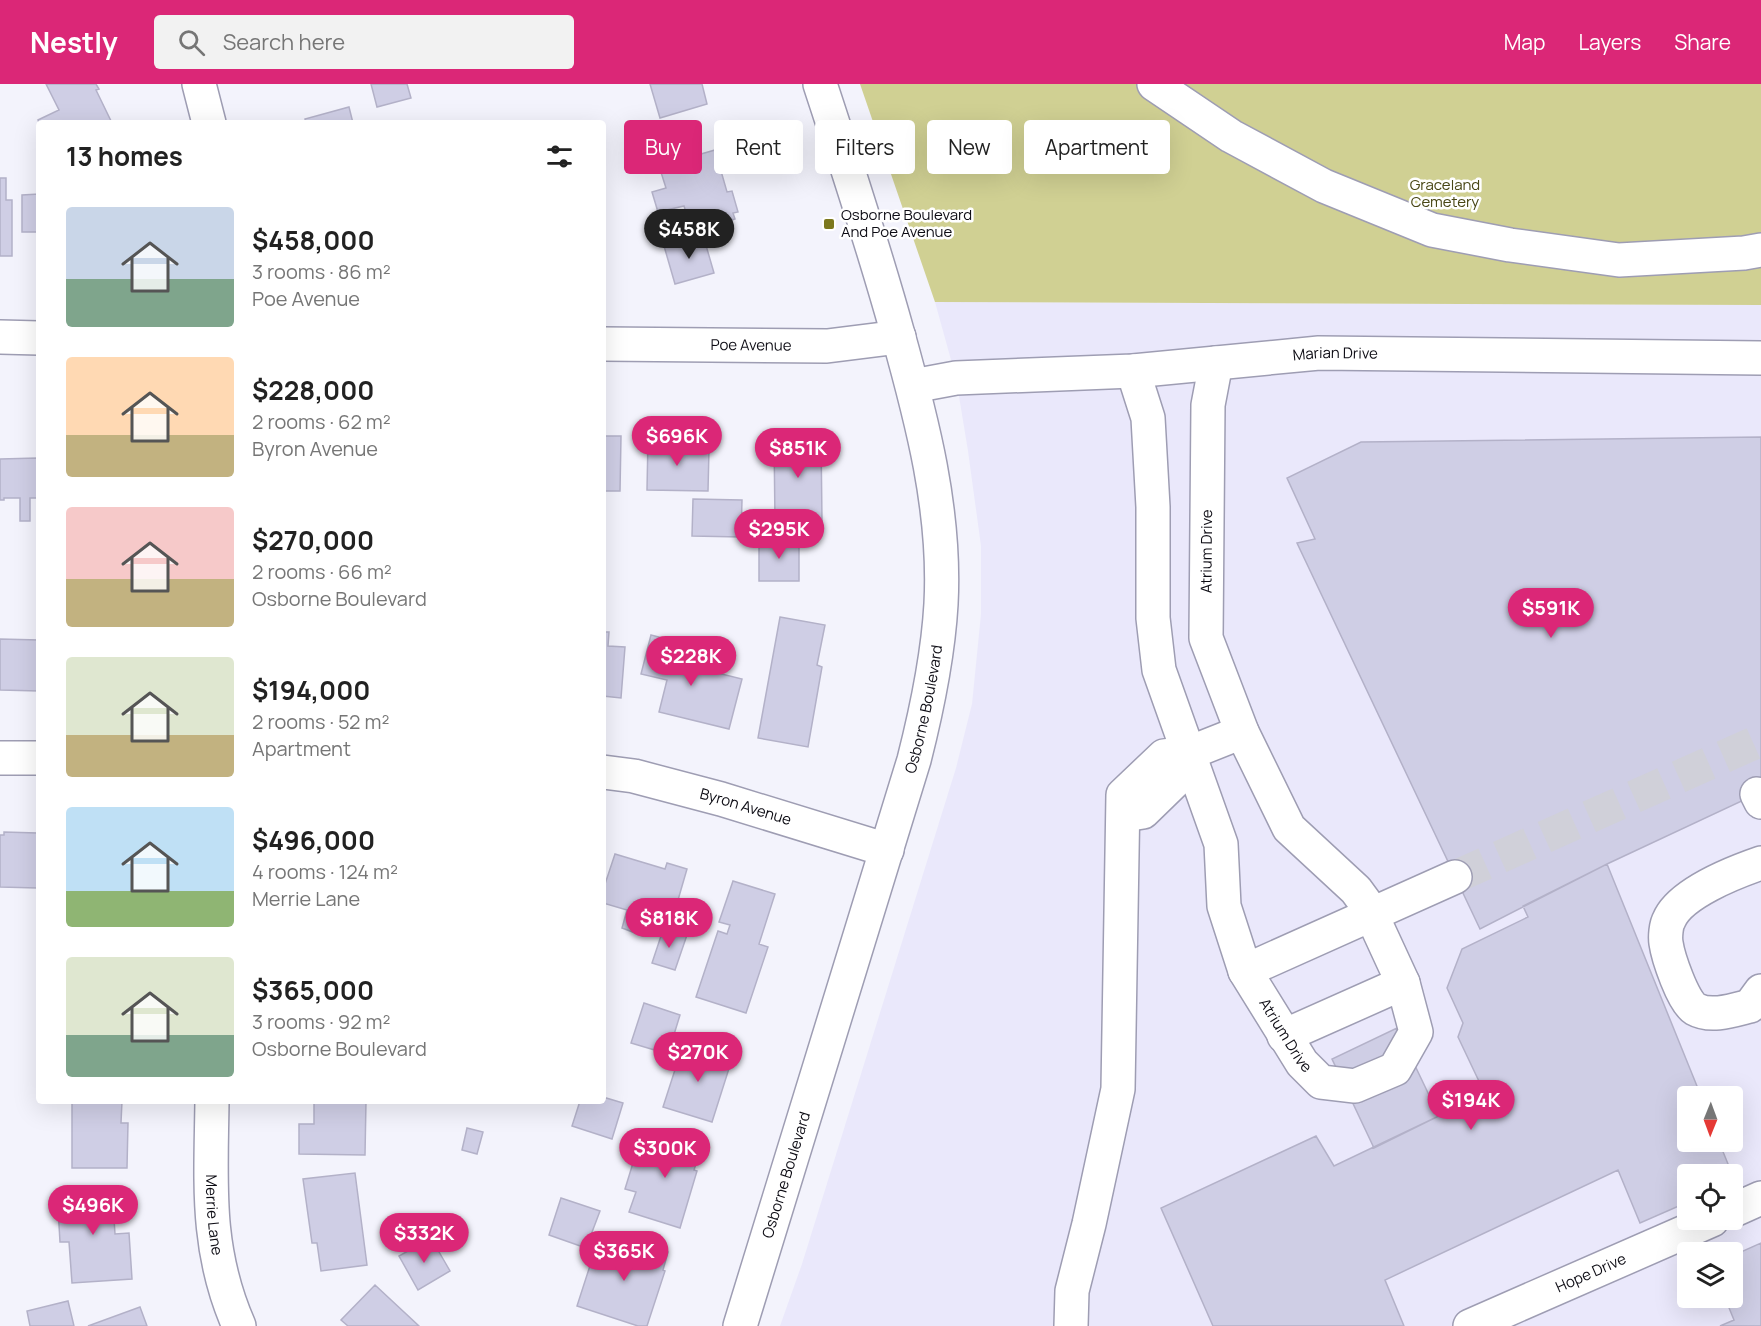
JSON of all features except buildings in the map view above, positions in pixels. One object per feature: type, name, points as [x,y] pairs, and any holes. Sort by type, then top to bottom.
[{"type":"street","points":[[199,84],[208,120]]},
{"type":"street","name":"Osborne Boulevard","points":[[740,1326],[887,850],[927,708],[936,655],[941,602],[937,510],[932,468],[913,386],[871,238],[820,84]]},
{"type":"street","points":[[1154,84],[1231,136],[1324,186],[1432,230],[1510,245],[1619,260],[1761,250]]},
{"type":"street","points":[[0,337],[36,338]]},
{"type":"street","name":"Poe Avenue","points":[[606,344],[827,346],[899,337]]},
{"type":"street","name":"Marian Drive","points":[[913,386],[956,378],[1133,371],[1319,353],[1761,357]]},
{"type":"street","name":"Atrium Drive","points":[[1133,371],[1148,418],[1153,507],[1153,618],[1159,670],[1221,844],[1224,906],[1245,971],[1302,1063],[1321,1082],[1355,1086],[1395,1069],[1416,1032],[1403,983],[1372,915],[1356,890],[1289,828],[1242,732],[1206,638],[1208,405],[1216,363]]},
{"type":"street","points":[[1071,1326],[1072,1291],[1118,1089],[1123,795],[1164,756],[1189,753],[1242,732]]},
{"type":"street","points":[[0,758],[36,758]]},
{"type":"street","name":"Byron Avenue","points":[[606,772],[634,776],[721,799],[887,850]]},
{"type":"street","points":[[1761,863],[1734,872],[1686,898],[1669,920],[1666,942],[1688,1003],[1697,1010],[1718,1013],[1749,1006],[1761,991]]},
{"type":"street","points":[[1245,971],[1455,877]]},
{"type":"street","points":[[1284,1036],[1403,983]]},
{"type":"street","name":"Merrie Lane","points":[[212,1104],[211,1221],[219,1271],[228,1302],[239,1326]]},
{"type":"street","points":[[1743,1205],[1761,1198]]},
{"type":"street","name":"Hope Drive","points":[[1470,1326],[1689,1230]]},
{"type":"shaded area","points":[[935,302],[1761,305],[1761,1326],[780,1326],[802,1264],[956,768],[972,704],[981,614],[981,546],[956,378]]},
{"type":"green space","name":"Graceland Cemetery","points":[[860,84],[1761,84],[1761,305],[935,302],[891,174],[915,174],[915,120],[872,120]]},
{"type":"tunnel","points":[[1455,877],[1761,740]]},
{"type":"place","name":"Osborne Boulevard And Poe Avenue","points":[[829,224]]}]
